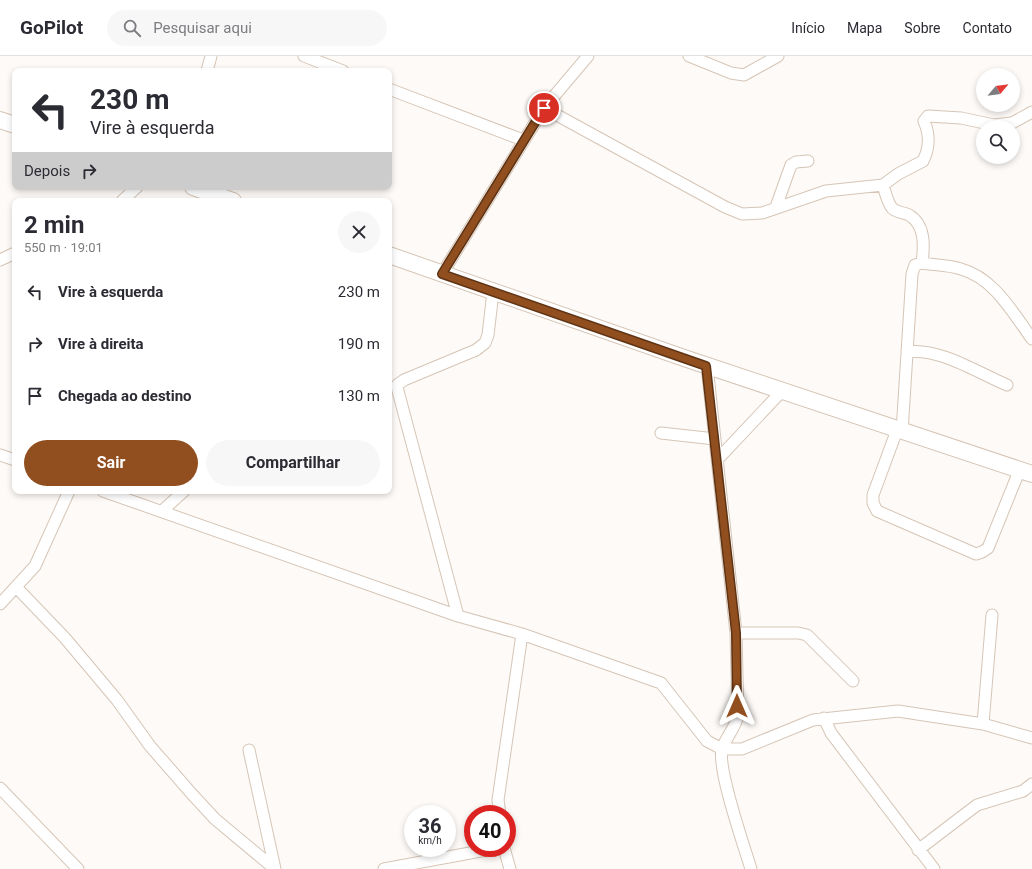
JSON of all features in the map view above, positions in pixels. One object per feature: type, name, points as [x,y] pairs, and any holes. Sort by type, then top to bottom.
[{"type":"highway","points":[[0,120],[12,124]]},
{"type":"highway","points":[[202,190],[224,198]]},
{"type":"highway","points":[[392,256],[706,366],[1026,472]]},
{"type":"street","points":[[208,68],[211,56]]},
{"type":"street","points":[[304,56],[335,68]]},
{"type":"street","points":[[442,274],[544,108],[588,56]]},
{"type":"street","points":[[689,56],[731,73],[744,75],[778,56]]},
{"type":"street","points":[[392,90],[523,140]]},
{"type":"street","points":[[544,108],[725,207],[742,214],[753,215],[776,207],[786,206],[835,189],[867,188],[883,185],[902,171],[923,161],[928,145],[928,130],[924,121],[928,116],[961,118],[999,125],[1012,123],[1032,112]]},
{"type":"street","points":[[776,207],[791,165],[796,162],[808,161]]},
{"type":"street","points":[[883,185],[891,207],[897,212],[909,215],[922,234],[922,263]]},
{"type":"street","points":[[125,198],[135,190]]},
{"type":"street","points":[[1026,472],[988,548],[976,554],[877,511],[873,503],[873,495],[899,431],[907,352],[912,274],[915,265],[922,263],[962,269],[993,288],[1032,339]]},
{"type":"street","points":[[458,616],[398,391],[393,384],[476,350],[485,343],[488,335],[493,292]]},
{"type":"street","points":[[907,352],[918,350],[946,358],[1008,385]]},
{"type":"street","points":[[706,366],[736,633],[738,716],[735,726],[722,749],[724,774],[751,869]]},
{"type":"street","points":[[717,460],[782,391]]},
{"type":"street","points":[[661,433],[715,439]]},
{"type":"street","points":[[0,455],[12,459]]},
{"type":"street","points":[[0,604],[35,566],[68,494]]},
{"type":"street","points":[[112,494],[458,616],[522,634],[661,683],[708,741],[722,749],[742,749],[813,720],[898,711],[983,724],[1032,738]]},
{"type":"street","points":[[162,511],[181,494]]},
{"type":"street","points":[[16,586],[65,638],[117,700],[150,746],[191,793],[216,819],[275,869]]},
{"type":"street","points":[[983,724],[992,615]]},
{"type":"street","points":[[736,633],[798,633],[807,635],[853,681]]},
{"type":"street","points":[[499,805],[498,800],[522,634]]},
{"type":"street","points":[[824,718],[831,733],[918,850],[934,869]]},
{"type":"street","points":[[249,750],[275,869]]},
{"type":"street","points":[[918,850],[977,805],[1023,791],[1032,784]]},
{"type":"street","points":[[0,788],[78,869]]},
{"type":"street","points":[[384,869],[464,854]]},
{"type":"street","points":[[507,857],[510,869]]},
{"type":"route","points":[[544,108],[442,274],[706,366],[736,633],[737,706]]}]
